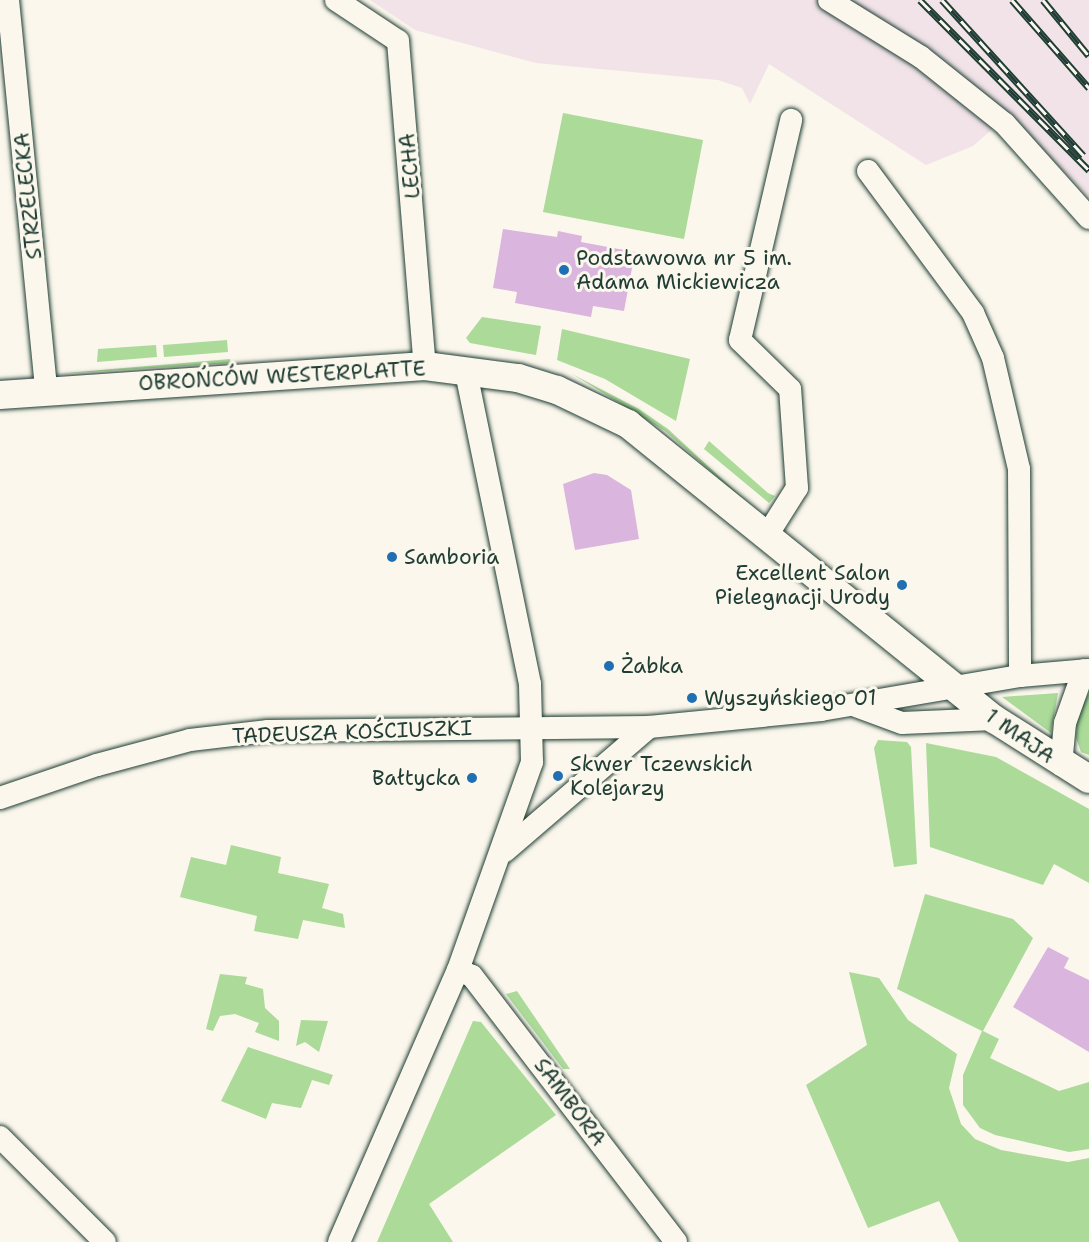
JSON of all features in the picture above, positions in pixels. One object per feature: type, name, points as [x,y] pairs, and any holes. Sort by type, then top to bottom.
[{"type":"street","name":"STRZELECKA","points":[[8,0],[46,392]]},
{"type":"street","name":"LECHA","points":[[336,0],[398,41],[425,366]]},
{"type":"street","points":[[828,0],[921,57],[1005,124],[1089,218]]},
{"type":"street","points":[[766,537],[797,488],[790,389],[740,340],[791,120]]},
{"type":"street","points":[[868,171],[973,313],[993,358],[1019,469],[1020,675]]},
{"type":"street","name":"OBROŃCÓW WESTERPLATTE","points":[[0,395],[425,366],[466,370],[537,384],[628,424],[954,687]]},
{"type":"street","points":[[339,1242],[458,970],[504,852],[532,762],[530,684],[466,370]]},
{"type":"street","points":[[1061,765],[1065,723],[1087,670]]},
{"type":"street","name":"TADEUSZA KOŚCIUSZKI","points":[[0,798],[190,740],[268,731],[650,727],[852,705],[1020,675],[1087,670]]},
{"type":"street","name":"1 MAJA","points":[[954,687],[994,719],[1061,765],[1089,779]]},
{"type":"street","points":[[852,705],[902,723],[994,719]]},
{"type":"street","points":[[504,852],[650,727]]},
{"type":"street","name":"SAMBORA","points":[[458,970],[472,976],[676,1242]]},
{"type":"street","points":[[0,1137],[105,1242]]},
{"type":"shaded area","points":[[370,0],[1089,0],[1089,197],[1008,115],[973,146],[926,165],[769,64],[750,104],[742,88],[718,80],[536,63],[488,50],[415,30]]},
{"type":"green space","points":[[563,113],[703,140],[684,239],[543,212]]},
{"type":"green space","points":[[482,317],[541,326],[536,355],[470,343],[466,338]]},
{"type":"green space","points":[[562,329],[690,359],[676,421],[605,379],[557,360]]},
{"type":"green space","points":[[227,340],[228,352],[164,357],[163,345]]},
{"type":"green space","points":[[156,345],[157,357],[97,362],[98,349]]},
{"type":"green space","points":[[230,359],[231,363],[57,374],[112,369]]},
{"type":"green space","points":[[572,374],[639,409],[668,429],[763,517],[665,431]]},
{"type":"green space","points":[[709,441],[768,493],[775,496],[769,503],[704,449]]},
{"type":"green space","points":[[1058,693],[1051,733],[1002,697]]},
{"type":"green space","points":[[1089,693],[1089,755],[1081,752],[1076,738],[1077,714]]},
{"type":"green space","points":[[878,740],[907,742],[911,747],[917,864],[894,867],[874,748]]},
{"type":"green space","points":[[926,743],[996,757],[1089,809],[1089,883],[1054,864],[1043,885],[930,847]]},
{"type":"green space","points":[[231,845],[281,857],[278,873],[329,884],[322,908],[343,914],[345,928],[303,920],[298,939],[254,931],[257,916],[180,897],[191,857],[226,865]]},
{"type":"green space","points":[[925,894],[1013,919],[1033,938],[983,1031],[999,1039],[990,1058],[1059,1091],[1089,1082],[1089,1149],[1069,1152],[995,1135],[980,1128],[963,1105],[963,1075],[982,1031],[897,989]]},
{"type":"green space","points":[[849,972],[879,978],[908,1020],[957,1054],[949,1088],[961,1124],[975,1139],[1001,1150],[1068,1162],[1089,1158],[1089,1242],[959,1242],[939,1201],[868,1228],[806,1085],[867,1045]]},
{"type":"green space","points":[[220,974],[247,977],[245,984],[263,989],[265,1008],[279,1021],[279,1041],[255,1032],[259,1023],[235,1014],[220,1016],[213,1031],[206,1029]]},
{"type":"green space","points":[[517,991],[570,1069],[563,1069],[506,994]]},
{"type":"green space","points":[[301,1020],[328,1021],[319,1052],[305,1042],[296,1046]]},
{"type":"green space","points":[[473,1021],[481,1022],[556,1115],[429,1204],[453,1242],[377,1242]]},
{"type":"green space","points":[[248,1047],[333,1075],[329,1085],[312,1080],[301,1108],[272,1103],[266,1119],[221,1101]]},
{"type":"building","name":"Podstawowa nr 5 im. Adama Mickiewicza","points":[[503,229],[557,237],[558,231],[582,236],[581,242],[635,252],[624,311],[593,306],[591,317],[515,303],[517,292],[493,288]]},
{"type":"building","points":[[594,473],[607,475],[631,490],[639,539],[575,550],[563,484]]},
{"type":"building","points":[[1048,947],[1069,958],[1064,968],[1089,980],[1089,1052],[1013,1007]]},
{"type":"railway","points":[[920,0],[1089,170]]},
{"type":"railway","points":[[942,0],[1083,155]]},
{"type":"railway","points":[[1012,0],[1089,88]]},
{"type":"railway","points":[[1043,0],[1089,56]]},
{"type":"place","name":"Podstawowa nr 5 im. Adama Mickiewicza","points":[[564,270]]},
{"type":"place","name":"Samboria","points":[[392,557]]},
{"type":"place","name":"Excellent Salon Pielegnacji Urody","points":[[902,585]]},
{"type":"place","name":"Żabka","points":[[609,666]]},
{"type":"place","name":"Wyszyńskiego 01","points":[[692,698]]},
{"type":"place","name":"Skwer Tczewskich Kolejarzy","points":[[558,776]]},
{"type":"place","name":"Bałtycka","points":[[472,778]]}]
